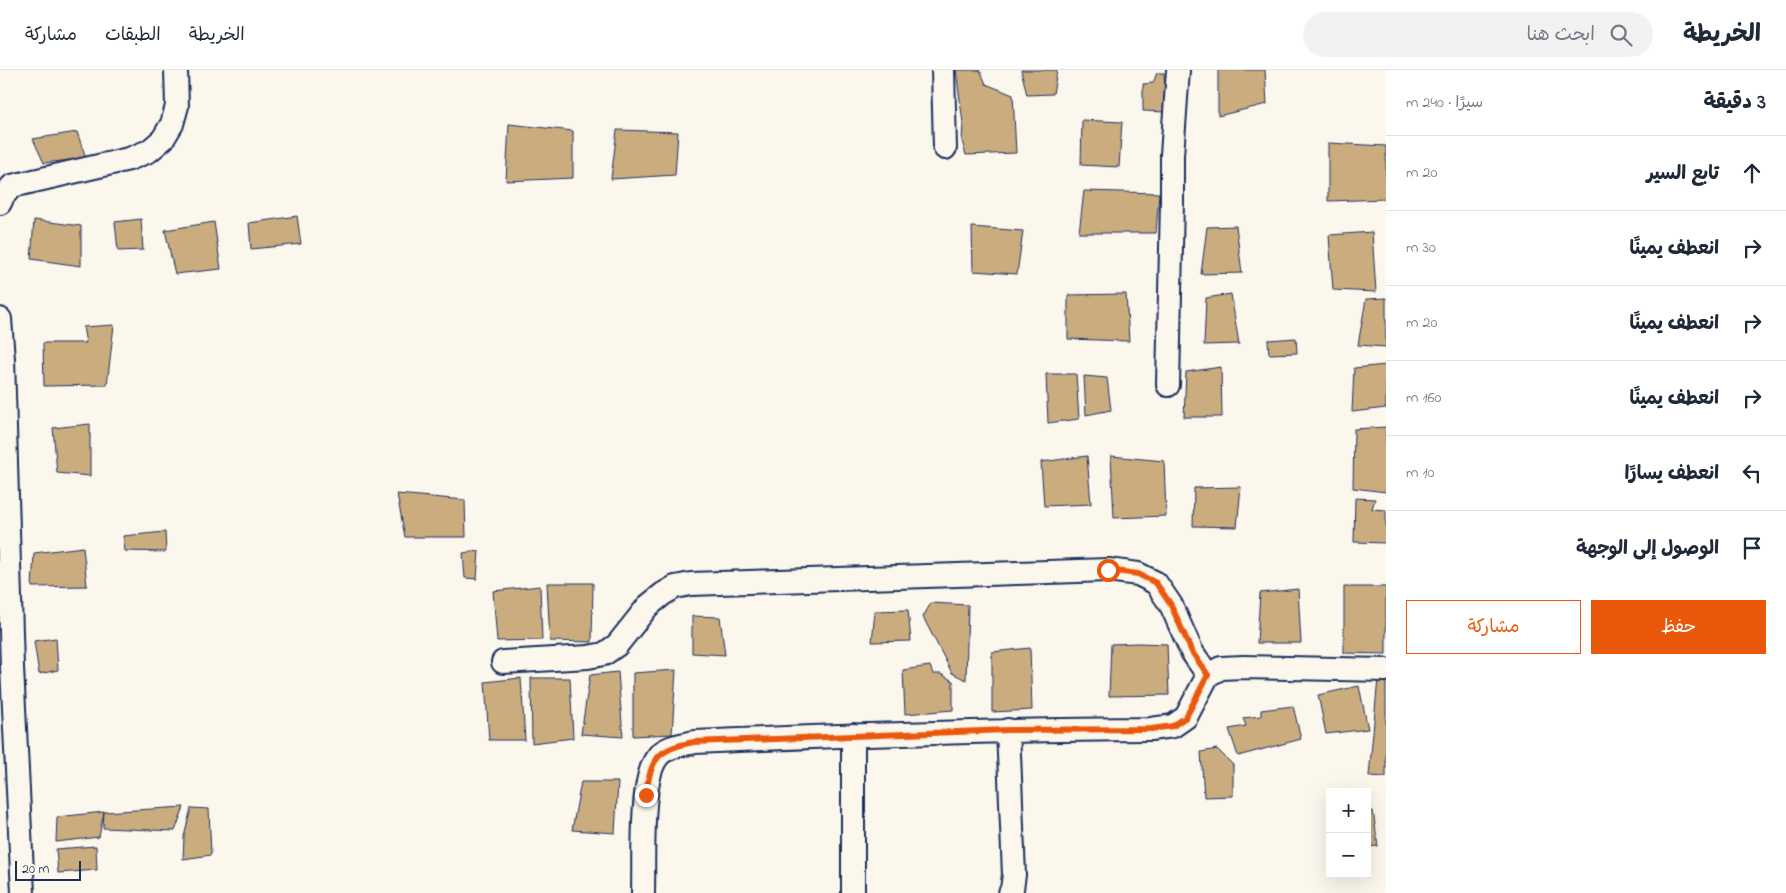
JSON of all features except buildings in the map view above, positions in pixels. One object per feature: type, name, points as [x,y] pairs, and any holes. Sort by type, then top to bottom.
[{"type":"street","points":[[0,203],[3,196],[12,186],[129,159],[149,151],[163,139],[172,124],[177,106],[176,70]]},
{"type":"street","points":[[943,70],[945,148]]},
{"type":"street","points":[[1168,385],[1172,155],[1178,70]]},
{"type":"street","points":[[0,319],[3,351],[3,509],[23,893]]},
{"type":"street","points":[[503,662],[588,657],[604,654],[617,646],[648,606],[663,594],[675,588],[691,584],[1108,570],[1138,574],[1156,583],[1171,605],[1192,652],[1208,675]]},
{"type":"street","points":[[643,893],[646,795],[649,776],[657,757],[673,746],[694,742],[853,735],[1008,730],[1151,729],[1173,726],[1186,717],[1208,675],[1221,668],[1386,670]]},
{"type":"street","points":[[1008,730],[1014,875],[1010,893]]},
{"type":"street","points":[[853,735],[853,893]]},
{"type":"route","points":[[646,795],[649,776],[657,757],[673,746],[694,742],[1008,730],[1151,729],[1173,726],[1186,717],[1208,675],[1192,652],[1171,605],[1156,583],[1138,574],[1108,570]]}]
